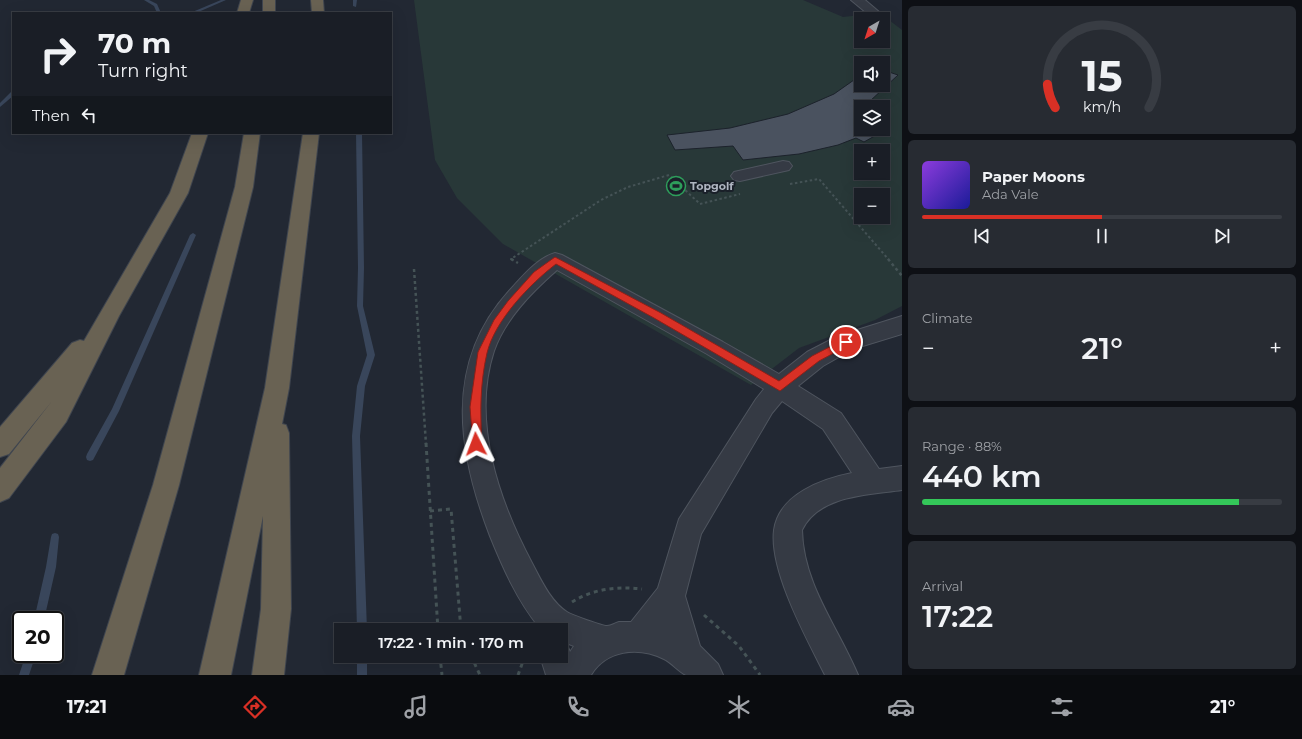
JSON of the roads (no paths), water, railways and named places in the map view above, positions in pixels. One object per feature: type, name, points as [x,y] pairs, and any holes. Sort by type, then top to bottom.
[{"type":"highway","points":[[243,12],[247,0]]},
{"type":"highway","points":[[269,0],[269,12]]},
{"type":"highway","points":[[317,0],[318,12]]},
{"type":"highway","points":[[0,489],[57,414],[110,313],[179,193],[200,134]]},
{"type":"highway","points":[[108,675],[166,485],[220,285],[244,187],[252,134]]},
{"type":"highway","points":[[215,675],[277,388],[311,134]]},
{"type":"highway","points":[[0,446],[25,418],[110,313]]},
{"type":"highway","points":[[268,675],[276,609],[277,388]]},
{"type":"lane","points":[[856,0],[872,12]]},
{"type":"lane","points":[[740,176],[783,166]]},
{"type":"lane","points":[[553,623],[533,594],[511,552],[495,513],[482,474],[476,444],[475,415],[477,380],[483,352],[497,322],[511,303],[537,274],[555,260],[658,316],[780,387],[832,421],[873,482]]},
{"type":"lane","points":[[639,636],[670,596],[689,529],[764,406],[780,387],[815,359],[846,342],[902,325]]},
{"type":"lane","points":[[842,675],[797,581],[788,552],[788,528],[801,508],[827,491],[902,478]]},
{"type":"lane","points":[[670,596],[697,665]]},
{"type":"lane","points":[[568,630],[606,641]]},
{"type":"lane","points":[[573,675],[576,668],[589,652],[606,641],[626,636],[646,637],[667,644],[697,665]]},
{"type":"lane","points":[[558,663],[562,675]]},
{"type":"waterway","points":[[146,0],[156,5],[159,12]]},
{"type":"waterway","points":[[194,12],[224,0]]},
{"type":"waterway","points":[[355,0],[355,6]]},
{"type":"waterway","points":[[0,106],[12,94]]},
{"type":"waterway","points":[[359,134],[361,268],[360,306],[371,355],[361,386],[356,436],[362,623]]},
{"type":"waterway","points":[[90,457],[115,411],[193,235]]},
{"type":"waterway","points":[[41,611],[51,567],[55,537]]},
{"type":"waterway","points":[[24,675],[28,663]]},
{"type":"waterway","points":[[362,663],[362,675]]},
{"type":"place","name":"Topgolf","points":[[676,186]]}]
